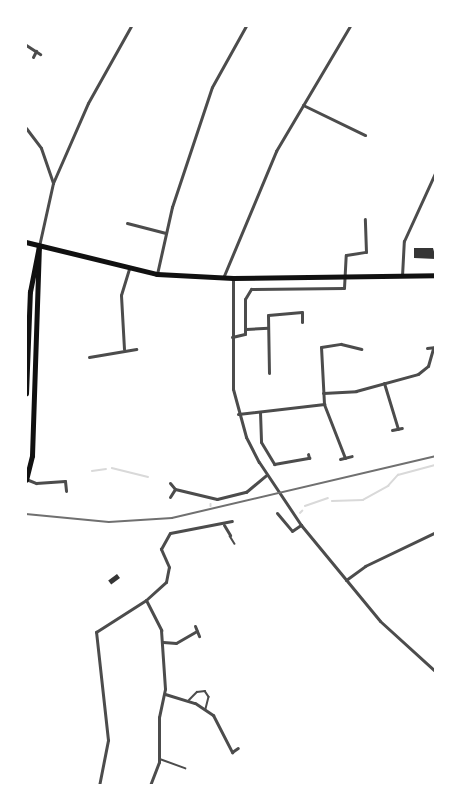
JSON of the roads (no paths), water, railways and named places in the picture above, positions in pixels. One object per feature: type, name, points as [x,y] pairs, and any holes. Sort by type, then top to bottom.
[{"type":"main road","points":[[26,242],[157,274],[223,278],[435,275]]},
{"type":"main road","points":[[26,394],[28,292],[39,246]]},
{"type":"main road","points":[[26,479],[32,456],[39,246]]},
{"type":"street","points":[[39,246],[53,183],[88,103],[131,26]]},
{"type":"street","points":[[157,274],[166,232],[212,87],[246,26]]},
{"type":"street","points":[[223,278],[272,158],[350,26]]},
{"type":"street","points":[[26,45],[38,52],[33,57]]},
{"type":"street","points":[[303,105],[365,135]]},
{"type":"street","points":[[26,128],[41,148],[53,183]]},
{"type":"street","points":[[402,276],[404,241],[435,171]]},
{"type":"street","points":[[232,337],[243,336],[245,299],[250,289],[344,288],[346,255],[366,252],[364,219]]},
{"type":"street","points":[[128,223],[166,232]]},
{"type":"street","points":[[123,350],[121,296],[129,269]]},
{"type":"street","points":[[233,278],[231,372],[238,414],[266,475],[301,525],[394,636],[435,672]]},
{"type":"street","points":[[269,373],[268,315],[302,312],[302,322]]},
{"type":"street","points":[[245,329],[268,328]]},
{"type":"street","points":[[345,458],[324,404],[321,347],[341,344],[361,349]]},
{"type":"street","points":[[323,393],[356,391],[424,371],[431,360],[434,347],[428,348]]},
{"type":"street","points":[[89,357],[136,349]]},
{"type":"street","points":[[384,383],[400,428],[392,430]]},
{"type":"street","points":[[238,414],[324,404]]},
{"type":"street","points":[[260,412],[261,442],[274,464],[309,458],[308,454]]},
{"type":"street","points":[[340,459],[352,456]]},
{"type":"street","points":[[170,483],[175,489],[217,499],[246,492],[266,475]]},
{"type":"street","points":[[26,479],[36,483],[65,481],[66,491]]},
{"type":"street","points":[[170,496],[175,489]]},
{"type":"street","points":[[277,513],[291,531],[301,525]]},
{"type":"street","points":[[99,786],[108,740],[94,637],[103,624],[146,600],[168,577],[169,567],[161,549],[166,537],[224,525],[232,520]]},
{"type":"street","points":[[224,525],[230,535]]},
{"type":"street","points":[[346,580],[365,566],[435,532]]},
{"type":"street","points":[[146,600],[158,618],[165,694],[159,717],[159,759],[150,786]]},
{"type":"street","points":[[195,626],[199,636]]},
{"type":"street","points":[[162,642],[176,643],[197,632]]},
{"type":"street","points":[[165,694],[189,701],[206,710],[217,719],[232,752],[237,748]]},
{"type":"lane","points":[[230,535],[235,544]]},
{"type":"lane","points":[[189,701],[197,692],[205,691],[209,697],[206,710]]},
{"type":"lane","points":[[159,759],[185,768]]},
{"type":"waterway","points":[[332,501],[363,500],[388,486],[398,475],[436,465]]},
{"type":"waterway","points":[[112,468],[148,477]]},
{"type":"waterway","points":[[92,471],[106,469]]},
{"type":"waterway","points":[[305,506],[328,498]]},
{"type":"railway","points":[[26,514],[109,522],[172,518],[436,456]]}]
